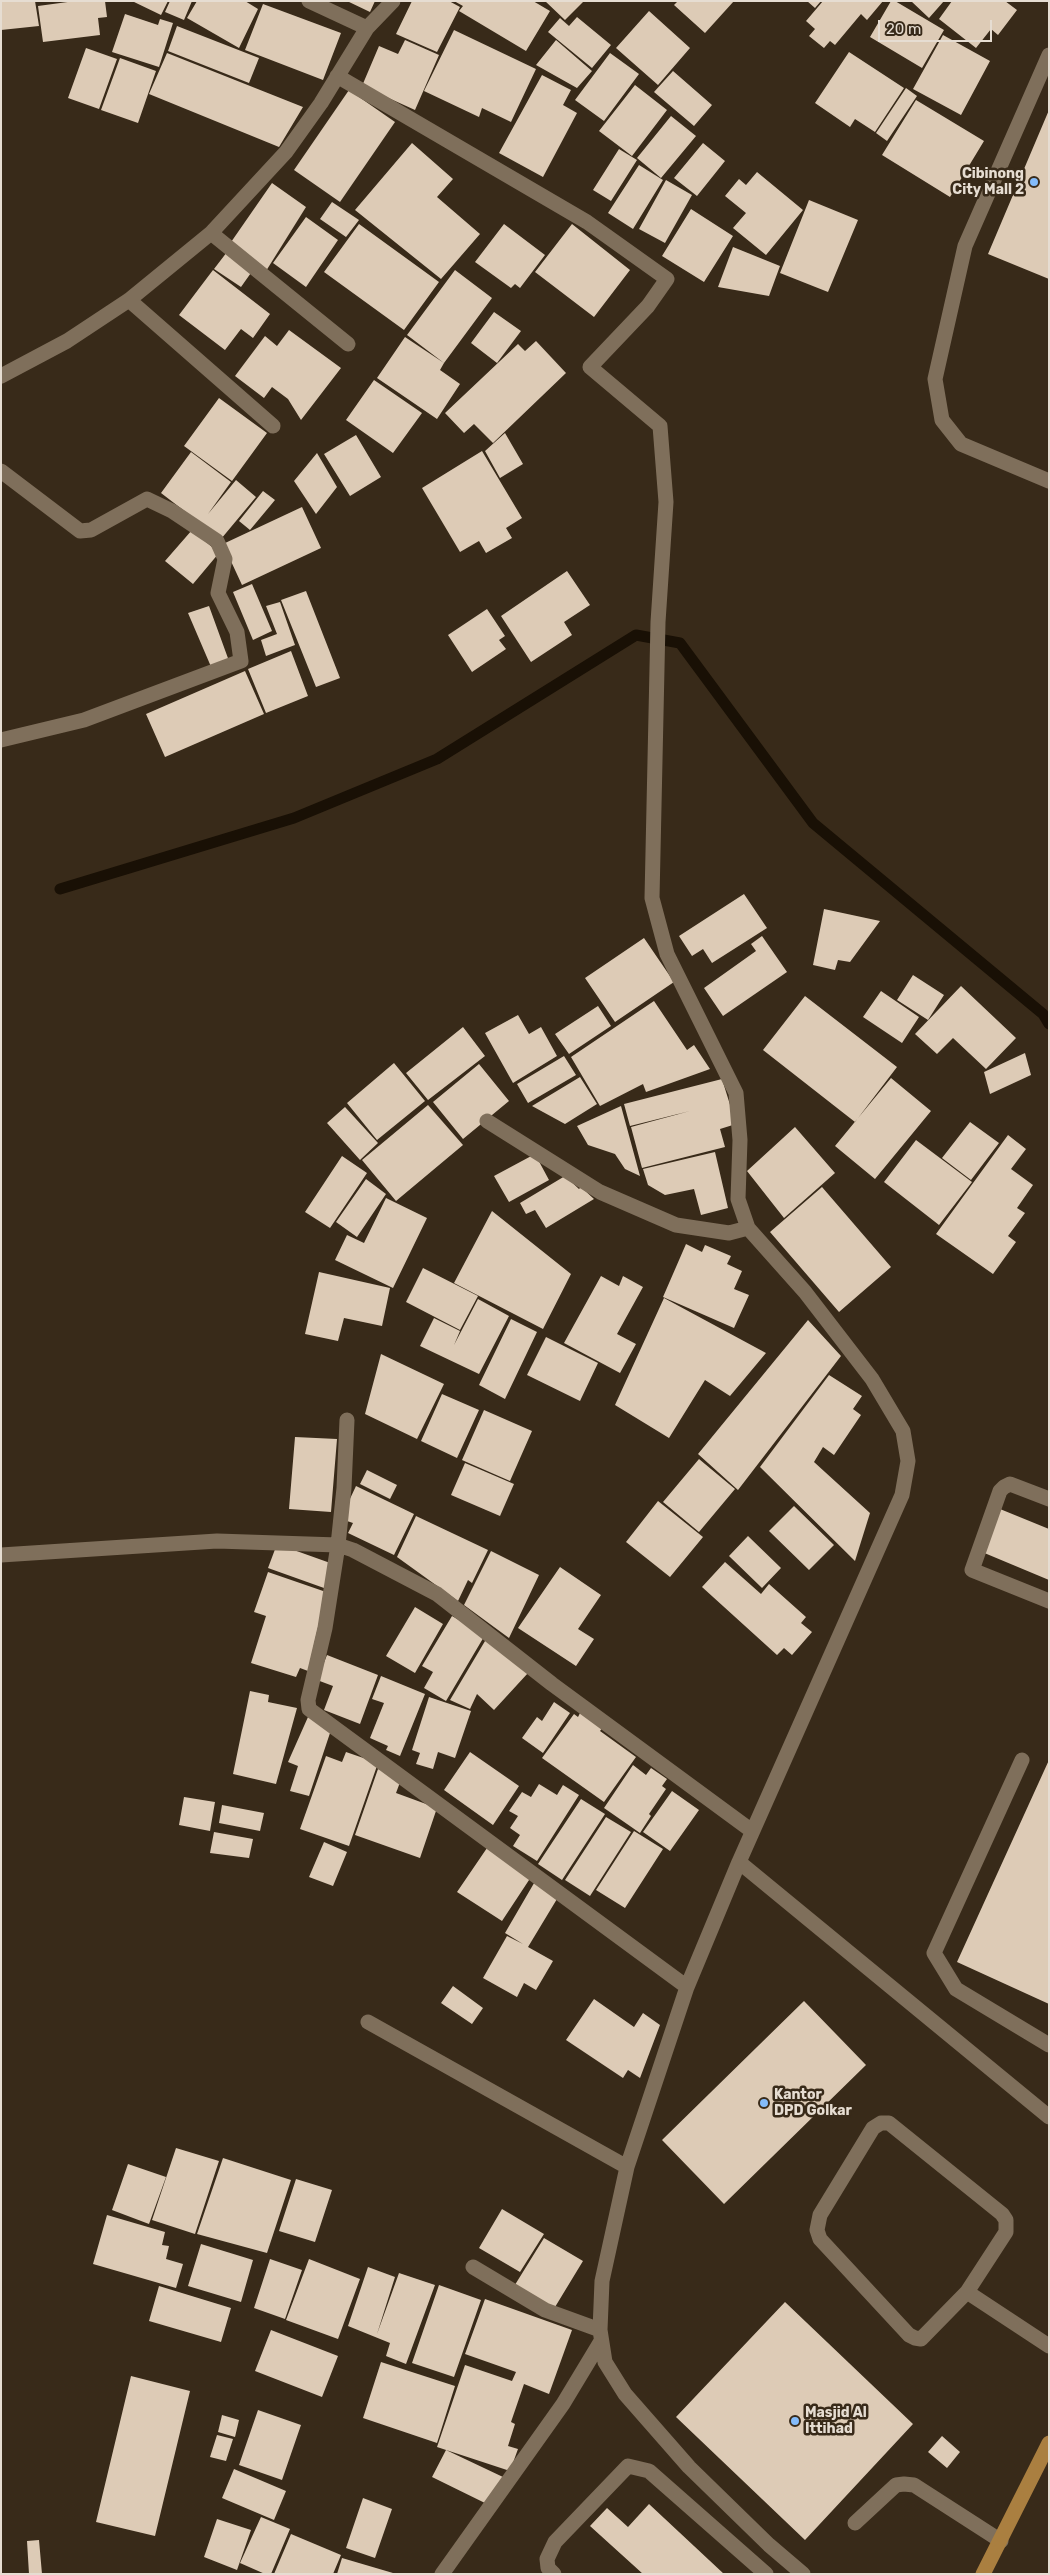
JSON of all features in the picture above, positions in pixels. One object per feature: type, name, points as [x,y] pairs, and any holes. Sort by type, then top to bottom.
[{"type":"main road","points":[[983,2574],[1049,2442]]},
{"type":"street","points":[[310,1],[367,28]]},
{"type":"street","points":[[1,376],[67,341],[129,300],[211,233],[286,152],[367,28],[393,1]]},
{"type":"street","points":[[1049,56],[965,246],[935,379],[942,420],[961,444],[1049,481]]},
{"type":"street","points":[[337,76],[588,222],[667,279],[648,306],[590,367],[660,426],[666,502],[658,622],[652,898],[667,954],[736,1093],[740,1140],[738,1199],[748,1228],[806,1292],[872,1378],[903,1431],[908,1461],[902,1495],[738,1862],[687,1987],[627,2167],[602,2281],[601,2336],[605,2362],[625,2394],[689,2467],[769,2545],[803,2574]]},
{"type":"street","points":[[211,233],[348,344]]},
{"type":"street","points":[[129,300],[273,426]]},
{"type":"street","points":[[1,471],[80,531],[91,530],[147,499],[172,511],[217,541],[225,559],[218,593],[237,632],[241,661],[84,720],[1,740]]},
{"type":"street","points":[[487,1121],[600,1192],[676,1225],[729,1233],[748,1228]]},
{"type":"street","points":[[347,1420],[344,1488],[338,1545],[325,1628],[308,1700],[309,1709],[687,1987]]},
{"type":"street","points":[[1049,1499],[1010,1484],[1004,1487],[1000,1491],[972,1570],[1049,1601]]},
{"type":"street","points":[[1,1555],[217,1541],[338,1545],[385,1565],[437,1594],[552,1684],[752,1831]]},
{"type":"street","points":[[1022,1760],[934,1953],[956,1989],[1049,2045]]},
{"type":"street","points":[[738,1862],[1049,2117]]},
{"type":"street","points":[[368,2022],[627,2167]]},
{"type":"street","points":[[880,2123],[889,2123],[1002,2214],[1006,2220],[1006,2232],[967,2292],[921,2339],[915,2338],[909,2334],[820,2239],[817,2230],[820,2215],[873,2128],[880,2123]]},
{"type":"street","points":[[473,2267],[545,2310],[601,2336]]},
{"type":"street","points":[[967,2292],[1049,2346]]},
{"type":"street","points":[[442,2574],[563,2404],[601,2336]]},
{"type":"street","points":[[554,2574],[548,2568],[547,2560],[555,2542],[628,2466],[650,2471],[766,2574]]},
{"type":"street","points":[[855,2523],[896,2485],[914,2485],[1001,2541]]},
{"type":"building","points":[[1,1],[35,1],[39,26],[1,30]]},
{"type":"building","points":[[75,1],[105,1],[107,17],[98,18],[100,35],[43,42],[38,6]]},
{"type":"building","points":[[132,1],[168,1],[161,15]]},
{"type":"building","points":[[170,1],[192,1],[184,20],[165,12]]},
{"type":"building","points":[[197,1],[245,1],[258,9],[239,48],[187,18]]},
{"type":"building","points":[[347,1],[375,1],[370,12]]},
{"type":"building","points":[[412,1],[449,1],[460,7],[437,52],[396,34]]},
{"type":"building","points":[[454,1],[533,1],[550,11],[526,51],[459,11],[463,6]]},
{"type":"building","points":[[545,1],[584,1],[565,20]]},
{"type":"building","points":[[678,1],[734,1],[705,33],[674,5]]},
{"type":"building","points":[[807,1],[821,1],[815,8]]},
{"type":"building","points":[[823,1],[883,1],[867,20],[861,14],[835,45],[830,41],[824,48],[809,36],[815,29],[806,21]]},
{"type":"building","points":[[891,1],[895,1],[944,30],[922,68],[870,37]]},
{"type":"building","points":[[911,1],[944,1],[929,18]]},
{"type":"building","points":[[952,1],[1005,1],[1017,10],[998,35],[991,29],[976,48],[939,19]]},
{"type":"building","points":[[263,4],[341,33],[323,80],[245,50]]},
{"type":"building","points":[[649,11],[690,48],[658,85],[616,48]]},
{"type":"building","points":[[125,14],[158,25],[160,19],[173,23],[159,67],[112,52]]},
{"type":"building","points":[[577,17],[611,45],[592,68],[548,32],[560,18],[569,26]]},
{"type":"building","points":[[177,26],[259,58],[249,83],[168,51]]},
{"type":"building","points":[[454,30],[536,69],[511,122],[482,108],[479,117],[424,91]]},
{"type":"building","points":[[943,35],[990,61],[961,115],[913,89]]},
{"type":"building","points":[[405,40],[439,55],[415,110],[362,86],[379,46],[398,54]]},
{"type":"building","points":[[556,40],[592,71],[577,88],[536,65]]},
{"type":"building","points":[[86,48],[117,59],[99,109],[68,98]]},
{"type":"building","points":[[849,52],[904,88],[875,132],[855,119],[850,127],[815,103]]},
{"type":"building","points":[[167,53],[303,107],[279,147],[149,94]]},
{"type":"building","points":[[610,53],[639,74],[604,121],[575,100]]},
{"type":"building","points":[[120,58],[156,71],[138,123],[101,110]]},
{"type":"building","points":[[673,71],[712,105],[694,126],[654,92]]},
{"type":"building","points":[[542,75],[571,90],[563,105],[577,113],[543,177],[499,153]]},
{"type":"building","points":[[635,85],[667,110],[632,156],[599,131]]},
{"type":"building","points":[[906,88],[917,96],[887,141],[876,133]]},
{"type":"building","points":[[349,90],[395,122],[340,202],[294,170]]},
{"type":"building","points":[[916,100],[984,141],[950,197],[882,155]]},
{"type":"building","name":"Cibinong City Mall 2","points":[[1049,110],[1049,279],[988,254]]},
{"type":"building","points":[[671,116],[696,136],[661,178],[637,158]]},
{"type":"building","points":[[412,143],[453,179],[437,197],[480,234],[441,279],[355,210]]},
{"type":"building","points":[[703,143],[725,161],[697,196],[674,178]]},
{"type":"building","points":[[619,149],[637,160],[611,201],[593,190]]},
{"type":"building","points":[[639,165],[663,180],[633,229],[608,213]]},
{"type":"building","points":[[757,172],[803,210],[766,255],[733,228],[746,213],[725,196],[739,179],[746,185]]},
{"type":"building","points":[[666,180],[692,195],[665,243],[639,229]]},
{"type":"building","points":[[272,183],[306,207],[266,271],[229,245]]},
{"type":"building","points":[[809,200],[858,220],[828,292],[780,273]]},
{"type":"building","points":[[332,202],[359,220],[346,237],[320,219]]},
{"type":"building","points":[[691,209],[733,236],[704,282],[662,256]]},
{"type":"building","points":[[306,217],[338,240],[306,287],[273,263]]},
{"type":"building","points":[[359,224],[439,282],[404,330],[324,272]]},
{"type":"building","points":[[504,224],[545,255],[520,288],[515,284],[511,288],[475,262]]},
{"type":"building","points":[[572,224],[630,270],[594,317],[535,272]]},
{"type":"building","points":[[733,247],[780,266],[769,296],[718,287]]},
{"type":"building","points":[[227,252],[253,270],[241,287],[214,269]]},
{"type":"building","points":[[213,270],[270,314],[253,338],[241,329],[225,350],[179,315]]},
{"type":"building","points":[[455,270],[492,298],[444,363],[407,335]]},
{"type":"building","points":[[494,312],[521,331],[497,363],[471,343]]},
{"type":"building","points":[[289,330],[341,368],[301,420],[288,399],[272,387],[264,398],[235,376],[265,336],[277,346]]},
{"type":"building","points":[[405,337],[444,363],[440,370],[460,384],[437,419],[377,378]]},
{"type":"building","points":[[536,341],[566,373],[493,443],[474,424],[464,433],[445,413],[518,344],[525,351]]},
{"type":"building","points":[[374,380],[422,413],[393,453],[346,420]]},
{"type":"building","points":[[219,398],[267,433],[232,481],[184,446]]},
{"type":"building","points":[[505,433],[523,464],[500,478],[485,451]]},
{"type":"building","points":[[356,435],[381,477],[350,496],[324,454]]},
{"type":"building","points":[[482,451],[522,518],[506,528],[512,538],[486,553],[479,541],[460,552],[422,488]]},
{"type":"building","points":[[191,452],[231,482],[208,514],[236,480],[256,497],[221,539],[161,493]]},
{"type":"building","points":[[317,453],[337,487],[316,514],[294,481]]},
{"type":"building","points":[[263,491],[275,500],[250,530],[239,521]]},
{"type":"building","points":[[302,507],[321,548],[242,585],[223,544]]},
{"type":"building","points":[[192,530],[219,553],[193,584],[165,561]]},
{"type":"building","points":[[567,571],[590,605],[564,622],[572,635],[531,662],[501,616]]},
{"type":"building","points":[[252,584],[272,631],[253,640],[233,592]]},
{"type":"building","points":[[306,591],[340,678],[316,687],[281,600]]},
{"type":"building","points":[[280,602],[295,645],[266,656],[261,640],[277,634],[266,606]]},
{"type":"building","points":[[209,606],[229,661],[212,669],[188,613]]},
{"type":"building","points":[[487,609],[505,636],[499,640],[506,649],[472,672],[448,635]]},
{"type":"building","points":[[291,651],[308,696],[266,713],[248,669]]},
{"type":"building","points":[[245,671],[264,714],[165,757],[146,714]]},
{"type":"building","points":[[744,894],[767,928],[712,963],[703,949],[692,956],[679,936]]},
{"type":"building","points":[[824,909],[880,921],[850,962],[838,960],[835,970],[813,965]]},
{"type":"building","points":[[762,936],[787,972],[723,1016],[704,988],[756,951],[751,944]]},
{"type":"building","points":[[644,938],[674,982],[615,1022],[585,978]]},
{"type":"building","points":[[913,975],[944,995],[928,1020],[897,1000]]},
{"type":"building","points":[[961,986],[1016,1038],[986,1069],[953,1038],[937,1054],[915,1034]]},
{"type":"building","points":[[881,991],[919,1017],[902,1043],[863,1017]]},
{"type":"building","points":[[805,996],[897,1067],[855,1122],[763,1050]]},
{"type":"building","points":[[654,1001],[687,1050],[694,1045],[710,1069],[646,1092],[643,1084],[600,1106],[571,1057]]},
{"type":"building","points":[[598,1006],[611,1026],[569,1054],[555,1034]]},
{"type":"building","points":[[518,1015],[529,1034],[541,1027],[557,1056],[513,1083],[485,1033]]},
{"type":"building","points":[[463,1027],[485,1056],[428,1100],[406,1073]]},
{"type":"building","points":[[1025,1053],[1031,1075],[990,1094],[984,1072]]},
{"type":"building","points":[[564,1056],[576,1075],[528,1103],[517,1084]]},
{"type":"building","points":[[394,1063],[425,1101],[377,1140],[347,1103]]},
{"type":"building","points":[[479,1064],[509,1101],[463,1139],[433,1102]]},
{"type":"building","points":[[580,1077],[597,1104],[565,1124],[532,1106]]},
{"type":"building","points":[[891,1078],[931,1111],[875,1179],[835,1146]]},
{"type":"building","points":[[722,1079],[736,1124],[720,1129],[725,1147],[642,1168],[631,1127],[690,1111],[630,1126],[624,1104]]},
{"type":"building","points":[[428,1105],[463,1145],[396,1201],[362,1160]]},
{"type":"building","points":[[621,1106],[640,1176],[625,1169],[615,1154],[588,1145],[577,1126]]},
{"type":"building","points":[[345,1107],[378,1143],[360,1160],[327,1123]]},
{"type":"building","points":[[970,1122],[999,1143],[971,1180],[942,1158]]},
{"type":"building","points":[[795,1127],[835,1173],[784,1218],[747,1171]]},
{"type":"building","points":[[1008,1135],[1026,1149],[1011,1169],[1033,1185],[1017,1208],[1025,1213],[1008,1236],[1016,1242],[993,1274],[936,1234]]},
{"type":"building","points":[[916,1140],[972,1182],[939,1225],[884,1182]]},
{"type":"building","points":[[715,1152],[728,1208],[701,1215],[694,1189],[665,1195],[648,1185],[643,1169]]},
{"type":"building","points":[[535,1154],[549,1180],[509,1202],[494,1176]]},
{"type":"building","points":[[342,1156],[367,1173],[330,1228],[305,1212]]},
{"type":"building","points":[[565,1176],[594,1199],[546,1228],[535,1210],[526,1214],[520,1203]]},
{"type":"building","points":[[366,1179],[386,1194],[357,1237],[336,1222]]},
{"type":"building","points":[[822,1187],[891,1267],[839,1312],[770,1232]]},
{"type":"building","points":[[386,1198],[427,1218],[393,1288],[335,1260],[347,1235],[364,1243]]},
{"type":"building","points":[[492,1211],[571,1274],[543,1329],[454,1283]]},
{"type":"building","points":[[686,1244],[702,1252],[705,1245],[731,1256],[727,1264],[742,1271],[734,1289],[749,1295],[734,1328],[663,1297]]},
{"type":"building","points":[[423,1268],[478,1296],[460,1330],[406,1302]]},
{"type":"building","points":[[319,1272],[390,1288],[382,1326],[344,1318],[338,1341],[305,1334]]},
{"type":"building","points":[[601,1276],[619,1286],[623,1276],[643,1287],[617,1334],[636,1344],[620,1373],[564,1343]]},
{"type":"building","points":[[664,1298],[766,1353],[730,1396],[705,1380],[669,1438],[615,1405]]},
{"type":"building","points":[[478,1299],[509,1316],[479,1374],[420,1346],[434,1318],[460,1331],[454,1345]]},
{"type":"building","points":[[511,1319],[537,1332],[505,1399],[479,1385]]},
{"type":"building","points":[[808,1320],[841,1356],[738,1490],[698,1454]]},
{"type":"building","points":[[546,1337],[598,1363],[580,1401],[527,1375]]},
{"type":"building","points":[[381,1354],[444,1384],[417,1439],[365,1414]]},
{"type":"building","points":[[829,1375],[862,1396],[853,1409],[861,1415],[834,1455],[823,1447],[814,1462],[870,1513],[855,1561],[760,1467]]},
{"type":"building","points":[[442,1394],[479,1410],[457,1458],[421,1441]]},
{"type":"building","points":[[484,1410],[532,1431],[510,1481],[462,1460]]},
{"type":"building","points":[[295,1437],[337,1439],[331,1512],[289,1509]]},
{"type":"building","points":[[699,1459],[735,1489],[699,1532],[663,1502]]},
{"type":"building","points":[[465,1463],[514,1484],[500,1516],[451,1495]]},
{"type":"building","points":[[367,1470],[397,1485],[390,1499],[360,1484]]},
{"type":"building","points":[[356,1486],[414,1514],[394,1555],[348,1533],[353,1523],[347,1521],[348,1503]]},
{"type":"building","points":[[658,1501],[703,1537],[670,1577],[626,1542]]},
{"type":"building","points":[[794,1506],[834,1545],[809,1570],[769,1531]]},
{"type":"building","points":[[1000,1509],[1049,1529],[1049,1580],[982,1552]]},
{"type":"building","points":[[416,1516],[488,1550],[472,1583],[468,1580],[458,1601],[397,1557]]},
{"type":"building","points":[[748,1536],[781,1568],[762,1588],[729,1556]]},
{"type":"building","points":[[277,1544],[333,1564],[324,1588],[268,1568]]},
{"type":"building","points":[[491,1551],[539,1575],[509,1638],[464,1605]]},
{"type":"building","points":[[725,1562],[761,1594],[769,1584],[806,1617],[801,1623],[812,1632],[792,1655],[784,1648],[777,1655],[702,1587]]},
{"type":"building","points":[[560,1567],[601,1595],[578,1629],[594,1639],[576,1666],[518,1628]]},
{"type":"building","points":[[268,1572],[326,1592],[308,1671],[300,1668],[296,1677],[251,1663],[266,1616],[254,1612]]},
{"type":"building","points":[[415,1607],[443,1624],[415,1673],[386,1656]]},
{"type":"building","points":[[452,1616],[485,1635],[446,1701],[424,1688],[433,1672],[422,1666]]},
{"type":"building","points":[[488,1636],[528,1673],[494,1710],[477,1694],[470,1709],[450,1700]]},
{"type":"building","points":[[327,1655],[378,1675],[360,1724],[324,1710],[333,1686],[317,1680]]},
{"type":"building","points":[[381,1676],[425,1694],[400,1756],[386,1750],[388,1746],[370,1738],[384,1703],[372,1699]]},
{"type":"building","points":[[250,1691],[269,1695],[268,1702],[297,1708],[276,1784],[233,1774]]},
{"type":"building","points":[[429,1697],[471,1711],[455,1758],[438,1752],[433,1769],[416,1764],[420,1753],[412,1750]]},
{"type":"building","points":[[554,1702],[570,1713],[543,1753],[522,1738],[537,1717],[542,1721]]},
{"type":"building","points":[[581,1711],[603,1727],[600,1731],[636,1757],[604,1802],[542,1758],[574,1714],[578,1717]]},
{"type":"building","points":[[308,1717],[331,1730],[309,1796],[290,1791],[298,1766],[288,1762]]},
{"type":"building","points":[[346,1752],[378,1763],[349,1846],[300,1829],[326,1756],[342,1762]]},
{"type":"building","points":[[470,1752],[519,1786],[493,1825],[444,1790]]},
{"type":"building","points":[[1049,1760],[1049,2004],[957,1962]]},
{"type":"building","points":[[633,1765],[646,1775],[651,1768],[667,1779],[662,1786],[666,1789],[649,1814],[651,1816],[640,1833],[604,1808]]},
{"type":"building","points":[[378,1769],[402,1777],[396,1793],[437,1808],[420,1858],[355,1835]]},
{"type":"building","points":[[539,1784],[557,1795],[563,1785],[579,1795],[537,1861],[513,1846],[520,1835],[510,1828],[518,1816],[509,1811],[522,1792],[531,1797]]},
{"type":"building","points":[[672,1791],[699,1810],[670,1851],[643,1832]]},
{"type":"building","points":[[184,1797],[215,1802],[210,1831],[179,1825]]},
{"type":"building","points":[[581,1799],[605,1814],[562,1880],[538,1864]]},
{"type":"building","points":[[222,1805],[264,1813],[260,1831],[219,1823]]},
{"type":"building","points":[[606,1817],[631,1832],[590,1896],[565,1880]]},
{"type":"building","points":[[634,1831],[663,1849],[625,1908],[596,1890]]},
{"type":"building","points":[[214,1832],[253,1839],[249,1858],[210,1853]]},
{"type":"building","points":[[324,1842],[347,1852],[333,1886],[309,1877]]},
{"type":"building","points":[[487,1848],[531,1877],[502,1921],[457,1892]]},
{"type":"building","points":[[537,1878],[560,1894],[528,1947],[553,1961],[536,1990],[524,1983],[517,1997],[483,1978],[507,1936],[523,1944],[505,1933]]},
{"type":"building","points":[[453,1986],[483,2008],[472,2024],[441,2003]]},
{"type":"building","points":[[594,1999],[634,2027],[643,2013],[660,2025],[640,2078],[628,2070],[623,2078],[566,2040]]},
{"type":"building","name":"Kantor DPD Golkar","points":[[804,2001],[866,2065],[724,2204],[662,2140]]},
{"type":"building","points":[[176,2148],[219,2161],[195,2234],[152,2220]]},
{"type":"building","points":[[223,2158],[291,2180],[267,2253],[197,2234]]},
{"type":"building","points":[[128,2164],[166,2177],[149,2224],[112,2210]]},
{"type":"building","points":[[296,2179],[332,2190],[315,2242],[279,2231]]},
{"type":"building","points":[[502,2209],[544,2234],[520,2272],[479,2248]]},
{"type":"building","points":[[107,2215],[165,2232],[162,2245],[169,2246],[166,2259],[183,2264],[176,2288],[93,2264]]},
{"type":"building","points":[[544,2238],[583,2261],[552,2312],[513,2288]]},
{"type":"building","points":[[201,2244],[253,2260],[241,2302],[188,2286]]},
{"type":"building","points":[[270,2259],[302,2270],[285,2319],[254,2308]]},
{"type":"building","points":[[309,2259],[360,2279],[338,2339],[286,2320]]},
{"type":"building","points":[[368,2267],[395,2277],[377,2334],[399,2273],[435,2285],[406,2364],[386,2356],[390,2343],[348,2326]]},
{"type":"building","points":[[439,2285],[481,2300],[454,2377],[412,2363]]},
{"type":"building","points":[[159,2286],[231,2308],[221,2342],[149,2321]]},
{"type":"building","points":[[485,2299],[572,2330],[549,2394],[524,2384],[511,2422],[515,2424],[508,2446],[518,2449],[510,2471],[437,2447],[465,2365],[512,2381],[516,2372],[465,2354]]},
{"type":"building","name":"Masjid Al Ittihad","points":[[785,2302],[913,2424],[805,2540],[676,2417]]},
{"type":"building","points":[[271,2330],[338,2356],[322,2397],[255,2371]]},
{"type":"building","points":[[381,2362],[455,2386],[437,2443],[363,2418]]},
{"type":"building","points":[[131,2376],[190,2391],[155,2536],[96,2522]]},
{"type":"building","points":[[258,2410],[301,2425],[282,2480],[239,2465]]},
{"type":"building","points":[[222,2415],[239,2420],[235,2437],[218,2432]]},
{"type":"building","points":[[217,2435],[233,2439],[226,2461],[210,2457]]},
{"type":"building","points":[[942,2436],[960,2452],[947,2468],[928,2452]]},
{"type":"building","points":[[446,2450],[503,2477],[489,2505],[432,2477]]},
{"type":"building","points":[[234,2469],[286,2491],[274,2520],[222,2498]]},
{"type":"building","points":[[363,2498],[392,2509],[375,2558],[346,2548]]},
{"type":"building","points":[[649,2504],[724,2574],[643,2574],[590,2526],[607,2508],[628,2527]]},
{"type":"building","points":[[261,2517],[290,2529],[271,2574],[265,2574],[240,2563]]},
{"type":"building","points":[[217,2519],[251,2530],[237,2570],[204,2557]]},
{"type":"building","points":[[291,2534],[341,2555],[333,2574],[274,2574]]},
{"type":"building","points":[[39,2540],[42,2574],[29,2574],[27,2541]]},
{"type":"building","points":[[342,2558],[393,2573],[393,2574],[337,2574]]},
{"type":"waterway","points":[[60,889],[294,818],[437,759],[636,635],[680,643],[813,823],[1043,1014],[1049,1024]]},
{"type":"place","name":"Cibinong City Mall 2","points":[[1034,182]]},
{"type":"place","name":"Kantor DPD Golkar","points":[[764,2103]]},
{"type":"place","name":"Masjid Al Ittihad","points":[[795,2421]]}]
